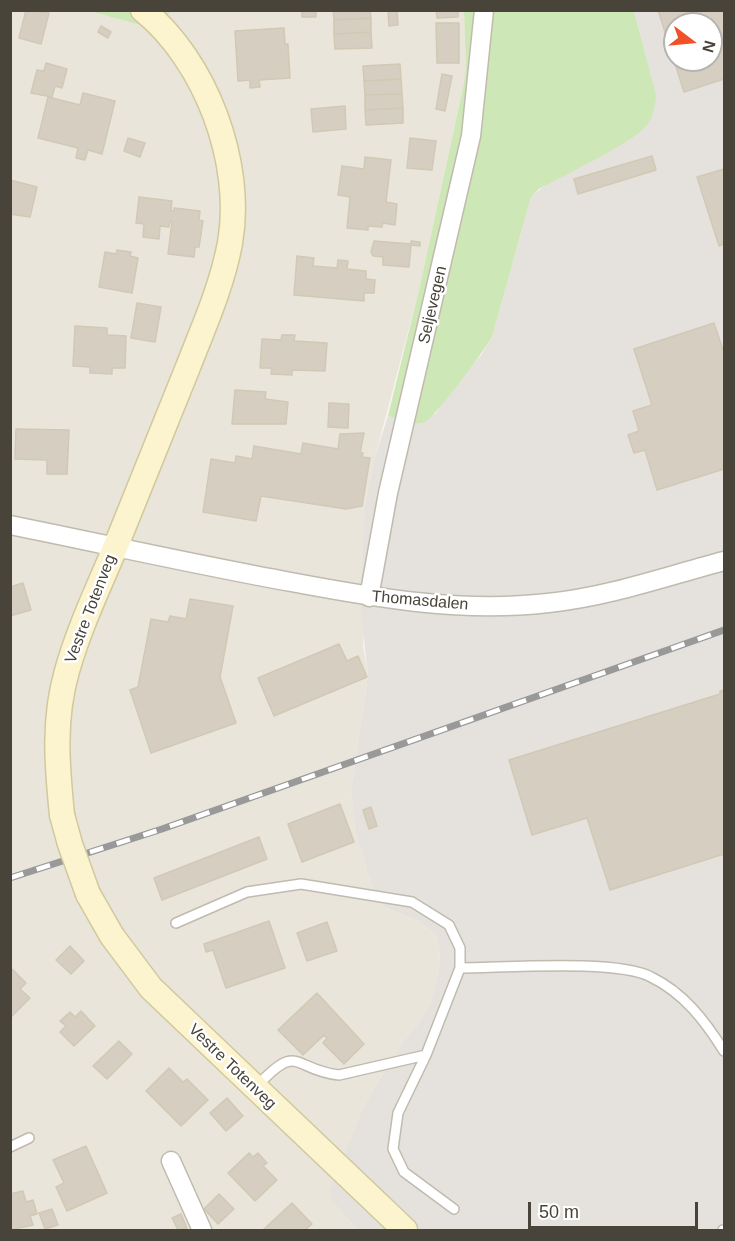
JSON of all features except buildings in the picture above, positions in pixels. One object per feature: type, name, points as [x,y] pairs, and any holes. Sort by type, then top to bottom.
[{"type":"main road","name":"Vestre Totenveg","points":[[156,14],[195,70],[224,138],[232,182],[230,241],[216,296],[76,640],[64,682],[57,720],[57,765],[62,814],[72,854],[88,894],[131,964],[176,1014],[405,1230]]},
{"type":"street","name":"Seljevegen","points":[[369,597],[388,493],[471,136],[484,10]]},
{"type":"street","name":"Thomasdalen","points":[[10,525],[115,546],[160,558],[369,597],[455,608],[549,603],[625,588],[724,561]]},
{"type":"street","points":[[171,1161],[202,1230]]},
{"type":"lane","points":[[176,923],[248,892],[274,886],[301,884],[394,898],[420,906],[449,925],[459,948],[460,968],[426,1055],[398,1113],[393,1149],[404,1172],[454,1209]]},
{"type":"lane","points":[[460,968],[620,968],[650,975],[672,989],[702,1017],[724,1051]]},
{"type":"lane","points":[[255,1089],[275,1069],[290,1060],[300,1061],[329,1074],[339,1075],[426,1055]]},
{"type":"lane","points":[[10,1147],[29,1138]]},
{"type":"shaded area","points":[[10,11],[89,11],[151,28],[161,23],[171,11],[464,11],[466,68],[463,88],[419,290],[375,457],[363,645],[368,675],[351,789],[355,831],[372,887],[382,906],[420,922],[436,935],[440,955],[438,975],[429,1006],[418,1024],[404,1040],[366,1102],[332,1201],[357,1230],[11,1230]]},
{"type":"shaded area","points":[[634,11],[724,11],[724,1230],[357,1230],[332,1201],[330,1191],[366,1102],[404,1040],[418,1024],[429,1006],[438,975],[440,955],[436,935],[420,922],[382,906],[372,887],[355,831],[351,789],[368,675],[360,603],[365,509],[375,457],[388,416],[417,423],[435,414],[460,379],[482,354],[492,337],[531,197],[656,94]]},
{"type":"green space","points":[[89,11],[171,11],[161,23],[151,28]]},
{"type":"green space","points":[[464,11],[634,11],[656,94],[655,102],[649,122],[639,133],[539,189],[531,197],[492,337],[460,382],[430,418],[425,422],[412,423],[388,416],[419,290],[463,88],[466,68]]},
{"type":"railway","points":[[10,878],[162,829],[724,630]]}]
